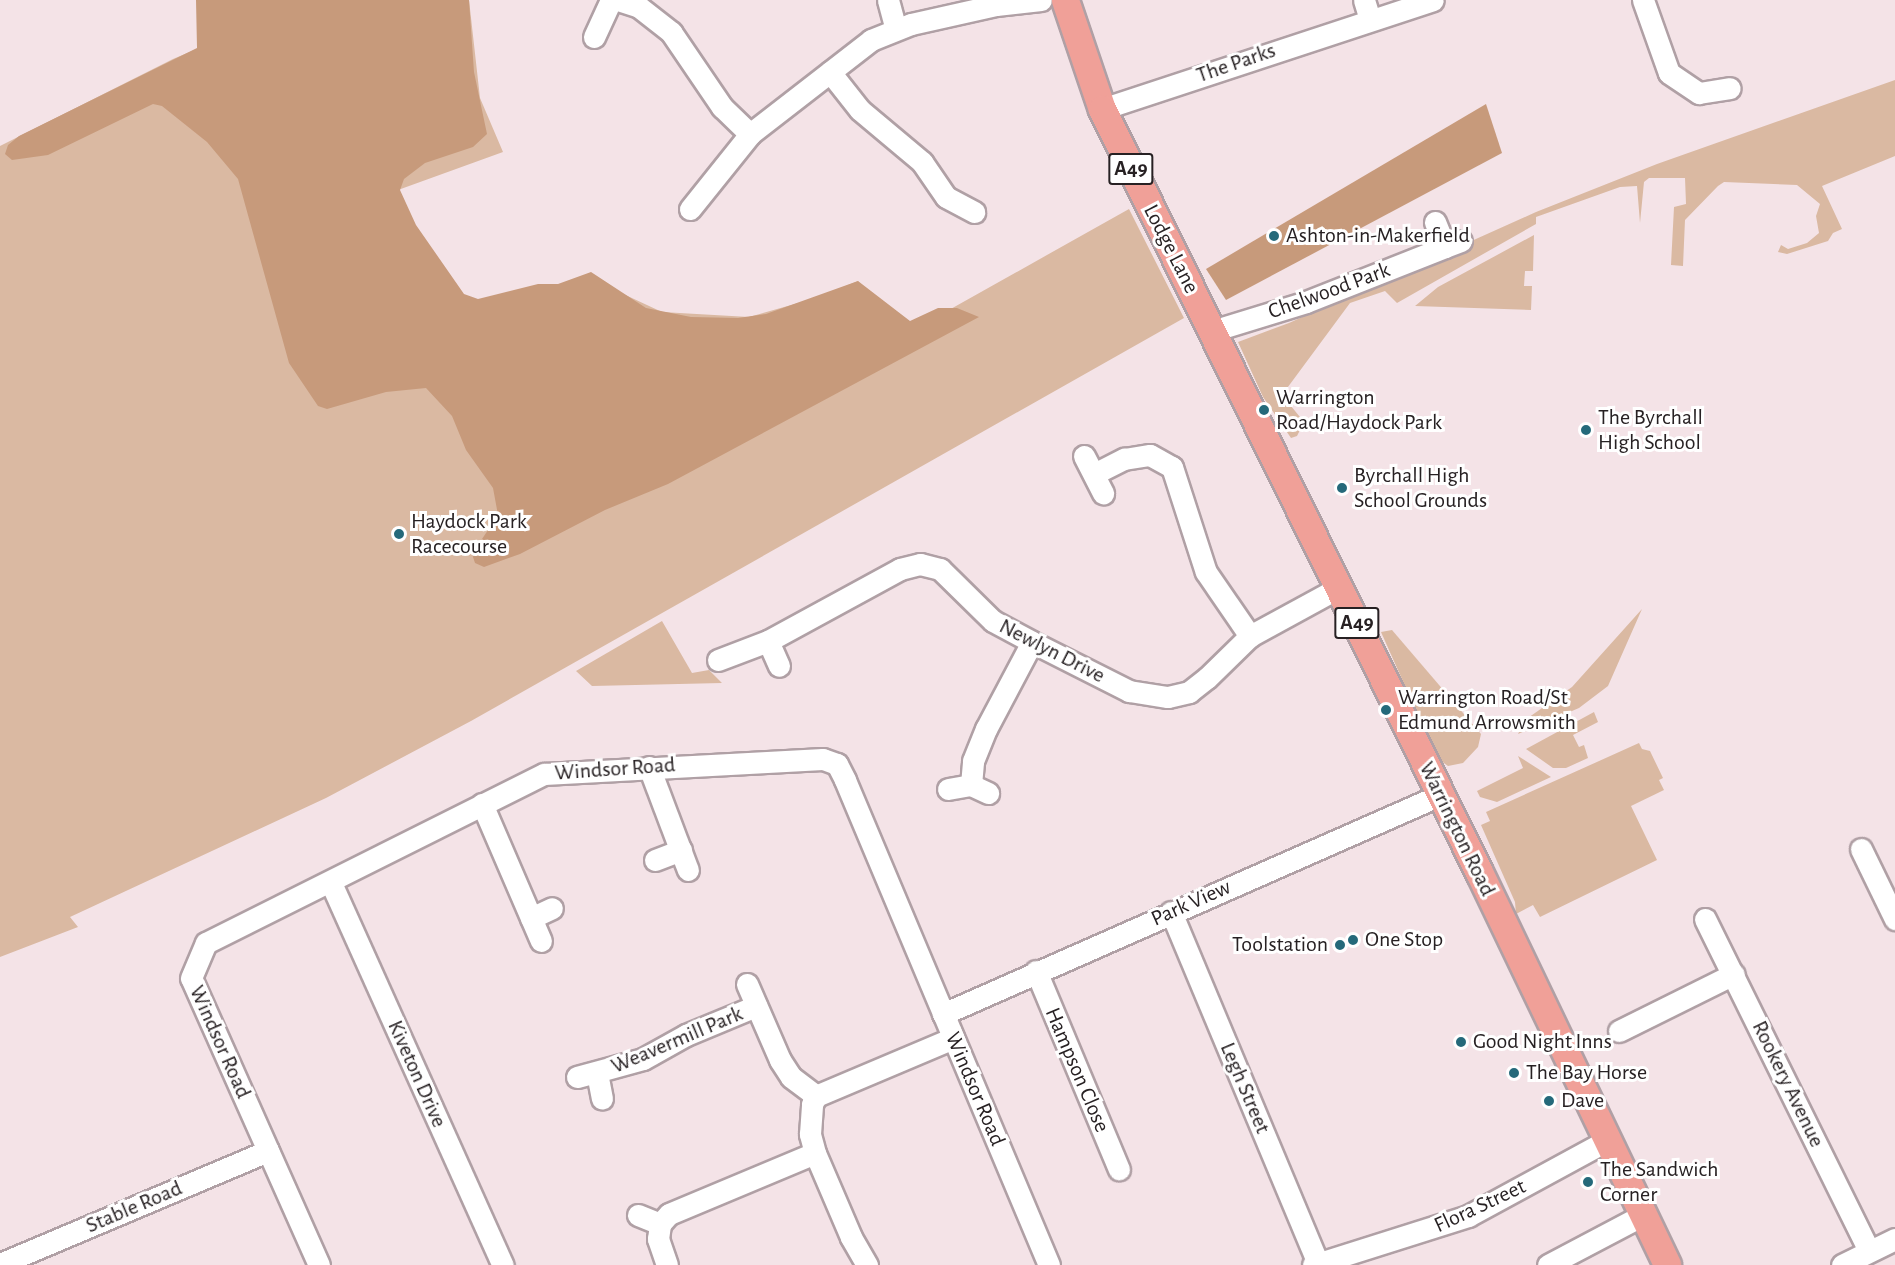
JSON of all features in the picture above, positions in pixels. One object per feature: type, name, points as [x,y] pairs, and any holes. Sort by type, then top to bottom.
[{"type":"main road","name":"Lodge Lane","points":[[1065,0],[1102,109],[1212,331]]},
{"type":"main road","name":"Warrington Road","points":[[1212,331],[1340,587],[1667,1265]]},
{"type":"street","points":[[594,37],[610,0]]},
{"type":"street","points":[[618,0],[639,7],[671,32],[722,108],[750,135]]},
{"type":"street","points":[[888,0],[896,29]]},
{"type":"street","points":[[690,209],[750,135],[871,40],[896,29],[996,5],[1041,0]]},
{"type":"street","points":[[1364,0],[1370,20]]},
{"type":"street","name":"The Parks","points":[[1102,109],[1433,0]]},
{"type":"street","points":[[1643,0],[1664,65],[1677,81],[1699,93],[1730,88]]},
{"type":"street","points":[[830,72],[860,110],[922,162],[946,197],[974,212]]},
{"type":"street","name":"Chelwood Park","points":[[1212,331],[1306,302],[1453,244],[1435,222]]},
{"type":"street","points":[[1094,474],[1124,459],[1150,454],[1172,467],[1206,572],[1250,636]]},
{"type":"street","name":"Newlyn Drive","points":[[718,660],[768,641],[900,569],[920,564],[940,569],[993,621],[1129,691],[1168,698],[1189,692],[1208,678],[1250,636],[1340,587]]},
{"type":"street","points":[[768,641],[779,666]]},
{"type":"street","points":[[948,789],[979,789],[973,761],[986,729],[1032,642]]},
{"type":"street","name":"Windsor Road","points":[[319,1265],[191,978],[206,943],[331,883],[544,774],[649,766],[823,759],[837,764],[1049,1265]]},
{"type":"street","points":[[649,766],[688,870]]},
{"type":"street","name":"Park View","points":[[943,1014],[1036,971],[1440,795]]},
{"type":"street","points":[[482,804],[540,941]]},
{"type":"street","points":[[1861,849],[1895,919]]},
{"type":"street","points":[[655,860],[681,850]]},
{"type":"street","name":"Kiveton Drive","points":[[331,883],[503,1265]]},
{"type":"street","points":[[531,918],[552,908]]},
{"type":"street","name":"Legh Street","points":[[1171,912],[1316,1264]]},
{"type":"street","name":"Rookery Avenue","points":[[1705,919],[1869,1251]]},
{"type":"street","name":"Hampson Close","points":[[1036,971],[1119,1169]]},
{"type":"street","points":[[1619,1031],[1734,974]]},
{"type":"street","name":"Weavermill Park","points":[[747,984],[791,1077],[816,1096]]},
{"type":"street","name":"Weavermill Park","points":[[602,1099],[587,1075],[643,1059],[686,1035],[756,1006]]},
{"type":"street","points":[[867,1265],[851,1237],[815,1153],[810,1134],[816,1096],[954,1038]]},
{"type":"street","name":"Flora Street","points":[[1316,1264],[1468,1216],[1606,1141]]},
{"type":"street","name":"Stable Road","points":[[0,1264],[268,1151]]},
{"type":"street","points":[[667,1265],[658,1239],[660,1224],[669,1214],[698,1199],[815,1153]]},
{"type":"street","points":[[638,1215],[660,1224]]},
{"type":"street","points":[[1548,1265],[1643,1215]]},
{"type":"street","points":[[1842,1265],[1895,1239]]},
{"type":"shaded area","points":[[196,0],[469,0],[474,72],[487,134],[473,147],[425,163],[404,179],[400,190],[416,225],[464,294],[478,299],[538,284],[558,284],[591,272],[646,308],[691,317],[738,318],[766,314],[858,281],[910,321],[938,308],[957,308],[979,317],[668,484],[605,510],[520,554],[484,567],[475,563],[472,554],[498,515],[493,488],[466,450],[452,416],[426,388],[386,392],[327,409],[318,406],[289,363],[238,179],[207,142],[162,106],[153,104],[48,155],[12,160],[5,154],[8,145],[19,136],[197,48]]},
{"type":"shaded area","name":"Haydock Park Racecourse","points":[[312,0],[469,0],[480,98],[503,152],[398,190],[453,318],[619,292],[662,312],[749,317],[816,298],[858,281],[899,338],[1129,209],[1184,318],[471,721],[326,798],[70,917],[78,927],[0,957],[0,146],[173,59]]},
{"type":"shaded area","points":[[1895,80],[1895,156],[1822,186],[1842,229],[1833,233],[1828,241],[1787,254],[1778,252],[1781,245],[1788,249],[1807,243],[1819,233],[1816,216],[1820,204],[1797,185],[1724,182],[1718,186],[1685,220],[1683,266],[1671,265],[1674,207],[1686,204],[1685,178],[1649,178],[1644,182],[1640,223],[1637,186],[1620,187],[1536,217],[1536,224],[1397,303],[1385,291],[1350,303],[1282,395],[1304,422],[1297,436],[1291,438],[1263,397],[1238,342],[1289,323],[1536,212],[1657,164]]},
{"type":"shaded area","points":[[1486,104],[1502,153],[1226,300],[1206,269]]},
{"type":"shaded area","points":[[1534,235],[1533,271],[1525,271],[1524,286],[1532,286],[1531,310],[1415,306],[1438,287]]},
{"type":"shaded area","points":[[1642,609],[1608,686],[1579,708],[1518,734],[1525,720],[1572,687]]},
{"type":"shaded area","points":[[662,621],[692,673],[709,670],[722,683],[592,686],[576,671]]},
{"type":"shaded area","points":[[1392,630],[1481,734],[1478,747],[1463,763],[1448,766],[1437,758],[1381,632]]},
{"type":"shaded area","points":[[1594,712],[1598,722],[1573,735],[1579,747],[1584,745],[1588,758],[1566,768],[1553,768],[1526,749]]},
{"type":"shaded area","points":[[1639,743],[1642,749],[1650,751],[1663,778],[1659,780],[1664,790],[1631,806],[1657,860],[1540,917],[1533,905],[1516,914],[1515,902],[1481,825],[1490,821],[1486,812]]},
{"type":"shaded area","points":[[1518,756],[1551,777],[1497,802],[1480,797],[1477,791],[1523,768]]},
{"type":"place","name":"Ashton-in-Makerfield","points":[[1274,236]]},
{"type":"place","name":"Warrington Road/Haydock Park","points":[[1264,410]]},
{"type":"place","name":"The Byrchall High School","points":[[1586,430]]},
{"type":"place","name":"Byrchall High School Grounds","points":[[1342,488]]},
{"type":"place","name":"Haydock Park Racecourse","points":[[399,534]]},
{"type":"place","name":"Warrington Road/St Edmund Arrowsmith","points":[[1386,710]]},
{"type":"place","name":"One Stop","points":[[1353,940]]},
{"type":"place","name":"Toolstation","points":[[1340,945]]},
{"type":"place","name":"Good Night Inns","points":[[1461,1042]]},
{"type":"place","name":"The Bay Horse","points":[[1514,1073]]},
{"type":"place","name":"Dave","points":[[1549,1101]]},
{"type":"place","name":"The Sandwich Corner","points":[[1588,1182]]}]
